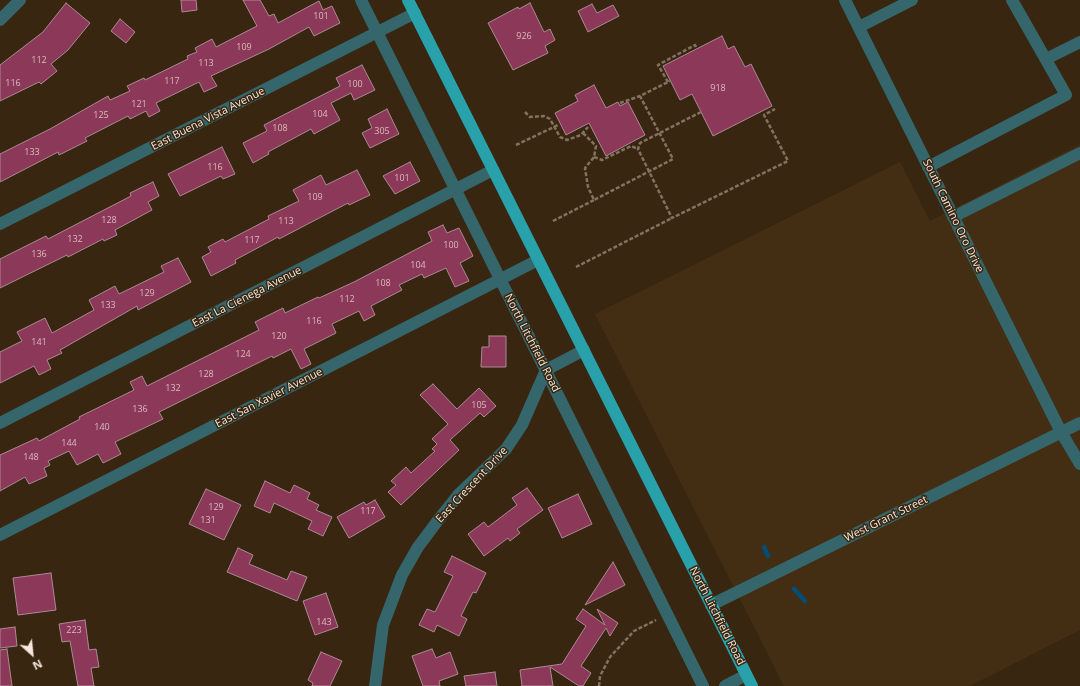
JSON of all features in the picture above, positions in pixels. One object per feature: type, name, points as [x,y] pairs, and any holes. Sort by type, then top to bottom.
[{"type":"main road","name":"North Litchfield Road","points":[[408,0],[752,686]]},
{"type":"street","points":[[0,20],[20,0]]},
{"type":"street","name":"North Litchfield Road","points":[[360,0],[703,686]]},
{"type":"street","name":"South Camino Oro Drive","points":[[845,0],[1061,432],[1080,464]]},
{"type":"street","points":[[859,27],[912,0]]},
{"type":"street","points":[[928,167],[1066,95],[1012,0]]},
{"type":"street","name":"East Buena Vista Avenue","points":[[0,224],[415,13]]},
{"type":"street","points":[[1046,59],[1080,42]]},
{"type":"street","points":[[953,217],[1080,153]]},
{"type":"street","name":"East La Cienega Avenue","points":[[0,423],[493,170]]},
{"type":"street","name":"East San Xavier Avenue","points":[[0,535],[538,260]]},
{"type":"street","points":[[546,370],[584,350]]},
{"type":"street","name":"East Crescent Drive","points":[[375,686],[383,625],[402,575],[418,547],[438,519],[460,494],[506,449],[522,425],[546,370]]},
{"type":"street","name":"West Grant Street","points":[[711,605],[1080,423]]},
{"type":"street","name":"North Litchfield Road","points":[[725,686],[746,675]]},
{"type":"path","points":[[620,103],[640,96],[669,82],[658,65],[695,45],[696,47]]},
{"type":"path","points":[[553,221],[673,159],[640,96]]},
{"type":"path","points":[[576,267],[788,161],[764,115],[776,109]]},
{"type":"path","points":[[524,112],[530,117],[544,116],[550,118],[556,125],[560,137],[567,140],[581,135],[588,127]]},
{"type":"path","points":[[638,149],[640,143],[701,112]]},
{"type":"path","points":[[516,145],[556,125]]},
{"type":"path","points":[[583,133],[596,146],[594,157],[585,168],[588,187],[594,200]]},
{"type":"path","points":[[594,157],[602,160],[631,146],[638,149],[672,218]]},
{"type":"path","points":[[599,686],[600,676],[610,658],[634,631],[667,614]]},
{"type":"shaded area","points":[[1080,144],[1080,630],[970,686],[784,686],[595,314],[900,162],[930,221]]},
{"type":"building","points":[[181,0],[196,0],[197,10],[182,12]]},
{"type":"building","points":[[243,0],[260,0],[269,16],[274,14],[278,23],[319,1],[323,10],[332,6],[340,23],[314,36],[309,27],[269,49],[211,76],[217,86],[204,92],[199,82],[156,103],[160,111],[149,117],[146,111],[130,119],[128,116],[85,138],[87,141],[59,155],[58,152],[0,182],[0,154],[50,129],[108,96],[110,100],[130,91],[127,86],[144,78],[145,80],[188,59],[187,56],[197,52],[195,48],[212,39],[216,47],[257,26]]},
{"type":"building","points":[[66,3],[90,23],[68,50],[51,64],[57,71],[41,84],[39,82],[0,101],[0,65],[43,32]]},
{"type":"building","points":[[530,3],[544,32],[550,29],[555,40],[545,46],[548,53],[513,70],[488,23],[518,7],[519,9]]},
{"type":"building","points":[[592,4],[597,13],[613,5],[619,16],[588,32],[578,11]]},
{"type":"building","points":[[120,19],[135,32],[126,43],[111,31]]},
{"type":"building","points":[[722,36],[728,49],[734,46],[745,67],[751,64],[772,106],[713,136],[692,94],[680,100],[663,66]]},
{"type":"building","points":[[362,65],[375,90],[354,100],[351,93],[331,103],[340,120],[314,134],[311,129],[268,152],[269,154],[253,163],[243,143],[267,131],[264,125],[340,86],[336,78]]},
{"type":"building","points":[[594,85],[606,108],[618,102],[620,106],[628,102],[645,135],[606,156],[589,123],[566,135],[555,113],[578,101],[575,95]]},
{"type":"building","points":[[387,109],[399,134],[370,148],[362,133],[372,128],[368,119]]},
{"type":"building","points":[[222,147],[235,174],[223,179],[221,176],[180,196],[168,174]]},
{"type":"building","points":[[410,162],[420,181],[395,194],[383,176]]},
{"type":"building","points":[[357,170],[370,195],[349,205],[348,203],[279,239],[278,237],[235,260],[236,263],[211,276],[202,257],[211,252],[208,247],[223,239],[225,242],[269,219],[268,216],[299,201],[293,190],[321,175],[326,185]]},
{"type":"building","points":[[153,182],[159,196],[148,202],[152,210],[115,230],[117,235],[104,241],[103,239],[68,257],[67,255],[0,288],[0,259],[46,236],[48,239],[131,196],[130,193]]},
{"type":"building","points":[[443,225],[447,233],[459,228],[473,256],[460,263],[469,281],[455,287],[446,268],[424,278],[422,274],[399,285],[402,290],[371,306],[375,315],[364,321],[359,311],[332,324],[336,333],[304,349],[311,364],[301,369],[291,349],[273,358],[272,356],[159,412],[163,419],[115,442],[121,454],[103,463],[98,454],[77,465],[69,451],[48,461],[50,465],[44,468],[47,476],[29,484],[25,477],[0,491],[0,455],[37,438],[39,441],[80,419],[79,417],[134,390],[130,382],[142,376],[147,386],[259,330],[255,322],[283,308],[285,313],[354,282],[432,241],[428,232]]},
{"type":"building","points":[[178,258],[191,282],[138,310],[137,306],[60,350],[62,353],[47,360],[51,369],[39,375],[34,366],[0,383],[0,352],[22,341],[17,332],[45,318],[52,333],[94,310],[89,300],[115,286],[119,294],[164,272],[161,266]]},
{"type":"building","points":[[489,336],[506,336],[506,367],[481,367],[482,347],[489,347]]},
{"type":"building","points":[[433,384],[457,409],[479,388],[496,406],[484,417],[480,413],[450,440],[459,450],[401,505],[388,492],[396,485],[391,481],[406,467],[411,473],[435,451],[432,449],[437,444],[432,439],[448,424],[420,395]]},
{"type":"building","points":[[265,481],[290,493],[294,485],[310,493],[307,499],[319,505],[316,510],[332,517],[323,536],[308,529],[312,521],[274,503],[270,513],[254,506]]},
{"type":"building","points":[[527,488],[543,510],[517,529],[520,533],[510,541],[508,538],[484,556],[468,534],[484,522],[488,527],[517,505],[512,498]]},
{"type":"building","points":[[206,489],[241,505],[224,540],[189,524]]},
{"type":"building","points":[[578,494],[592,524],[562,538],[548,508]]},
{"type":"building","points":[[375,500],[385,517],[349,538],[337,517],[364,502],[366,505]]},
{"type":"building","points":[[238,548],[253,555],[249,564],[287,580],[291,571],[307,577],[297,601],[227,572]]},
{"type":"building","points":[[452,556],[486,573],[476,593],[473,592],[461,616],[467,619],[459,636],[437,625],[434,632],[419,625],[427,609],[435,612],[453,576],[444,572]]},
{"type":"building","points":[[613,562],[625,585],[585,605]]},
{"type":"building","points":[[51,573],[56,610],[18,615],[13,578]]},
{"type":"building","points":[[326,593],[338,627],[315,635],[303,601]]},
{"type":"building","points":[[583,609],[605,625],[597,609],[618,623],[610,636],[606,628],[581,666],[591,673],[583,686],[579,686],[550,667],[553,686],[522,686],[520,670],[562,664],[586,626],[576,619]]},
{"type":"building","points":[[85,620],[89,650],[96,649],[99,667],[91,668],[94,686],[78,686],[70,641],[62,642],[59,624]]},
{"type":"building","points":[[15,627],[17,646],[0,648],[0,629]]},
{"type":"building","points":[[7,649],[12,686],[0,686],[0,650]]},
{"type":"building","points":[[432,649],[436,658],[450,652],[458,674],[439,681],[440,686],[423,686],[412,656]]},
{"type":"building","points":[[321,652],[342,661],[330,686],[312,686],[313,683],[308,680]]},
{"type":"building","points":[[495,672],[497,686],[466,686],[464,676]]},
{"type":"waterway","points":[[764,547],[768,556]]},
{"type":"waterway","points":[[794,589],[805,601]]}]
